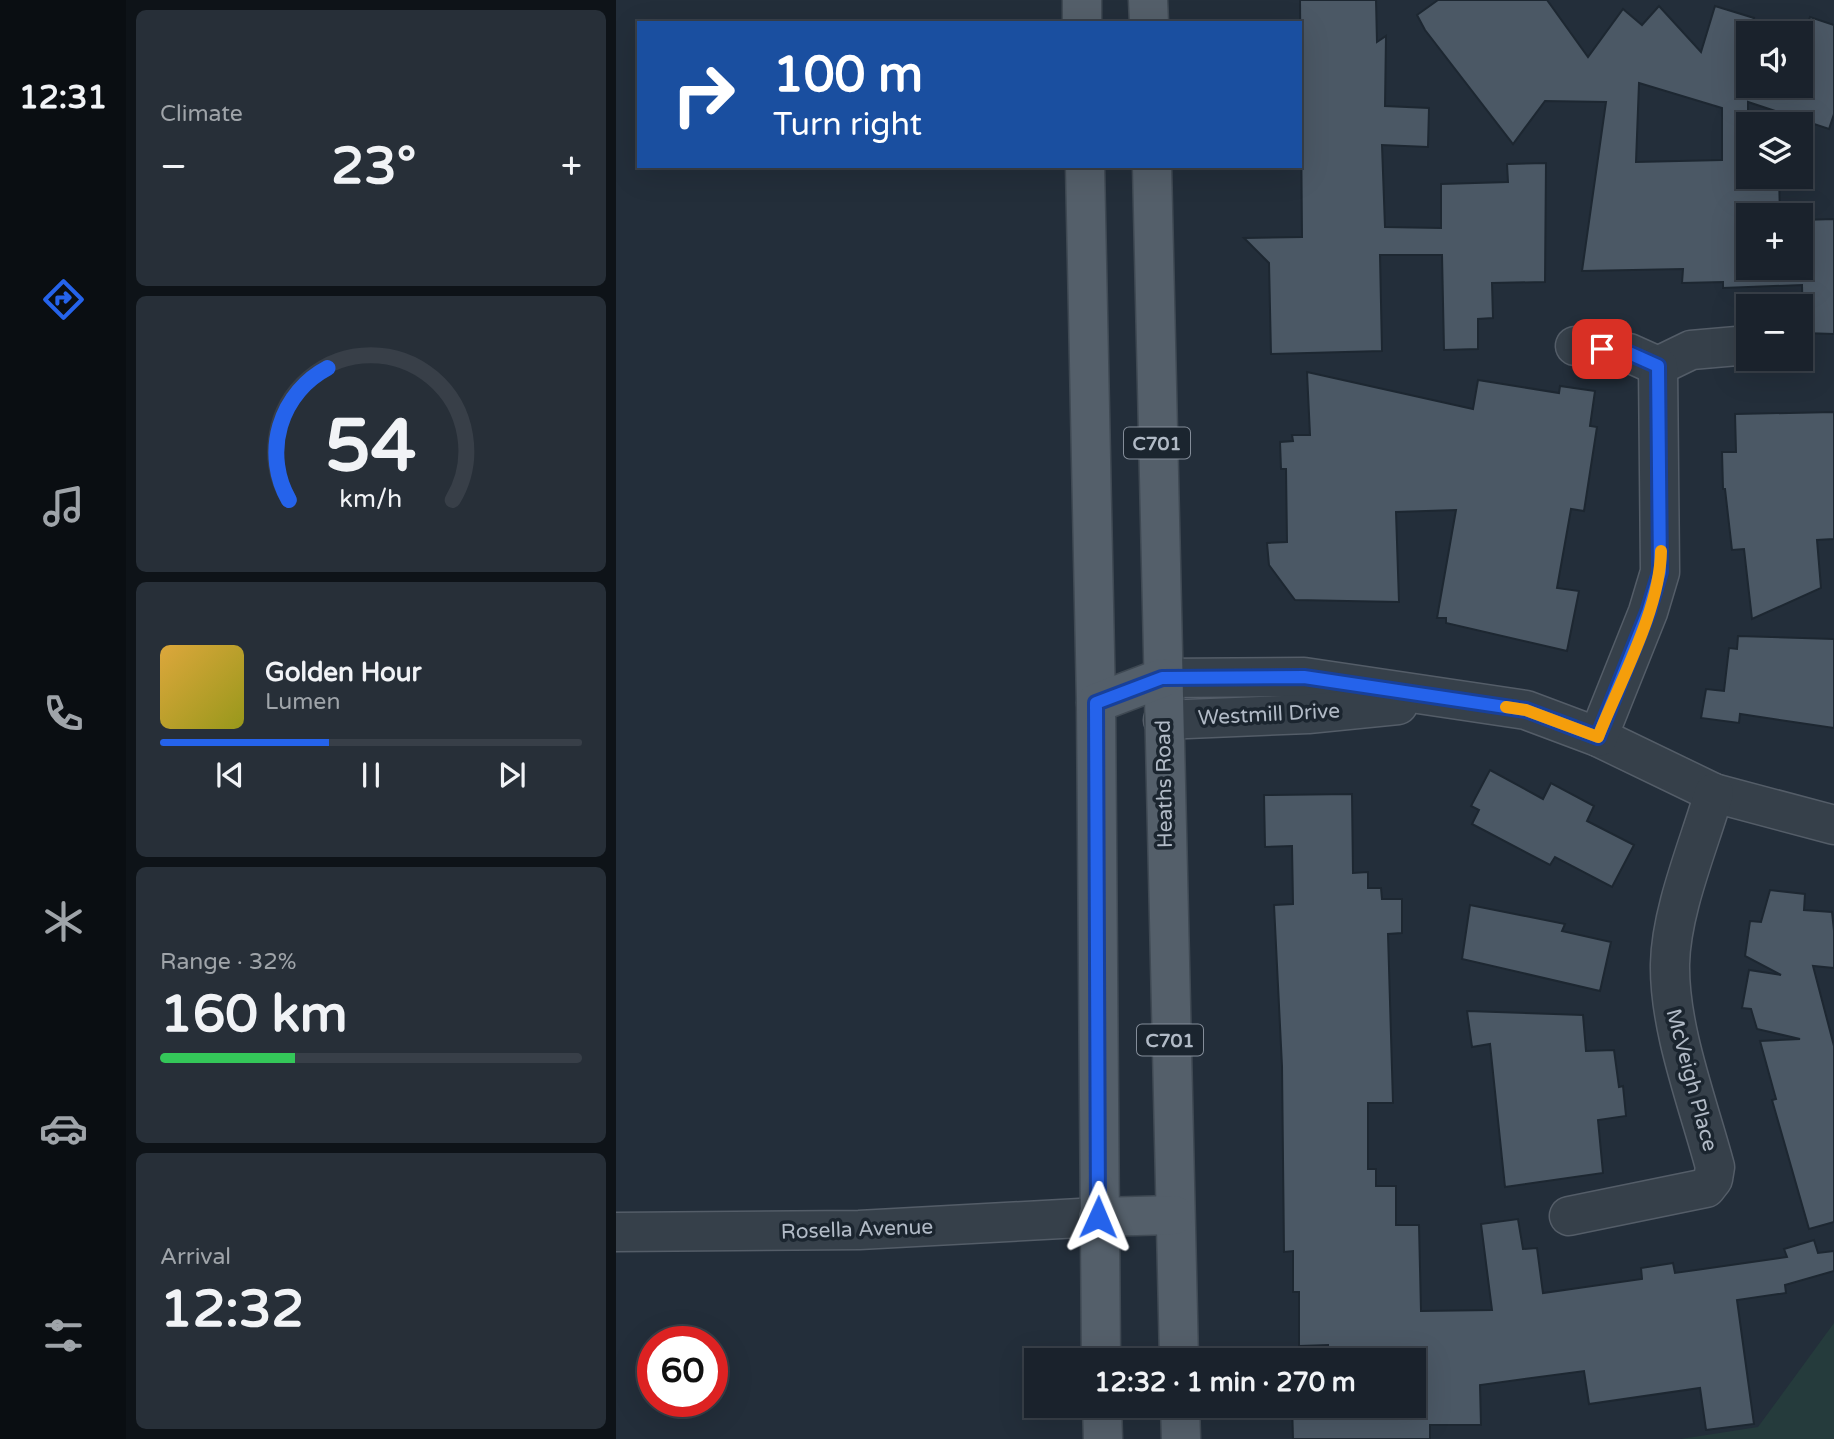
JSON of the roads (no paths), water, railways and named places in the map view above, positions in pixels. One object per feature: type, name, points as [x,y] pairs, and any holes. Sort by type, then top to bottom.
[{"type":"main road","points":[[1082,0],[1082,21]]},
{"type":"main road","points":[[1148,0],[1149,21]]},
{"type":"main road","points":[[1085,168],[1096,703],[1101,1348]]},
{"type":"main road","name":"Heaths Road","points":[[1152,168],[1178,1348]]},
{"type":"main road","points":[[1096,703],[1162,678]]},
{"type":"main road","points":[[1096,703],[1163,720]]},
{"type":"main road","points":[[1098,1217],[1174,1215]]},
{"type":"main road","points":[[1102,1418],[1103,1439]]},
{"type":"main road","points":[[1180,1418],[1181,1439]]},
{"type":"street","points":[[1575,346],[1629,353],[1658,366]]},
{"type":"street","points":[[1658,366],[1690,350],[1736,346]]},
{"type":"street","points":[[1598,737],[1648,612],[1660,572],[1658,366]]},
{"type":"street","name":"Westmill Drive","points":[[1162,678],[1304,677],[1526,710],[1598,737],[1714,793],[1834,825]]},
{"type":"street","name":"Westmill Drive","points":[[1163,720],[1308,714],[1459,699]]},
{"type":"street","name":"McVeigh Place","points":[[1569,1216],[1706,1188],[1713,1179],[1715,1167],[1671,1004],[1670,961],[1677,917],[1714,793]]},
{"type":"street","name":"Rosella Avenue","points":[[616,1232],[859,1230],[1098,1217]]}]
